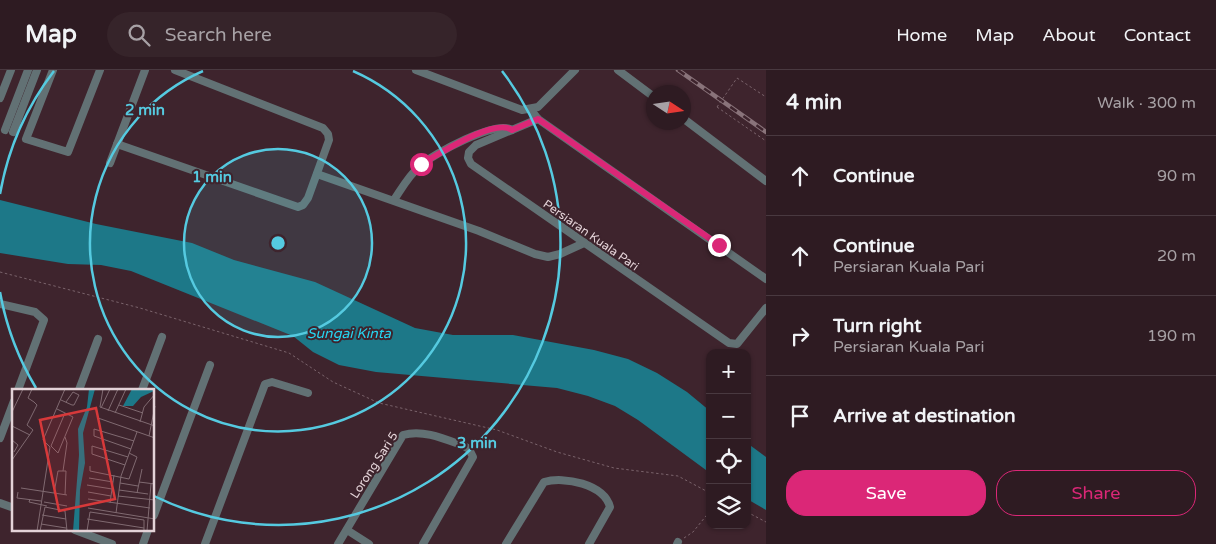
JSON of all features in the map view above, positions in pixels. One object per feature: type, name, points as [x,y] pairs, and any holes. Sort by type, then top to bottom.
[{"type":"street","points":[[0,98],[11,70]]},
{"type":"street","points":[[28,70],[9,131],[37,70]]},
{"type":"street","points":[[52,70],[26,139],[68,152],[100,70]]},
{"type":"street","points":[[110,163],[146,70]]},
{"type":"street","points":[[117,144],[298,207],[303,205],[308,198],[329,140],[324,128],[175,70]]},
{"type":"street","points":[[416,70],[515,109],[531,110],[542,104],[575,70]]},
{"type":"street","points":[[618,70],[646,91]]},
{"type":"street","points":[[531,110],[538,119],[766,279]]},
{"type":"street","name":"Persiaran Kuala Pari","points":[[538,119],[476,146],[470,152],[468,158],[471,164],[730,343],[737,344],[744,338],[766,308]]},
{"type":"street","points":[[691,124],[766,181]]},
{"type":"street","points":[[394,200],[421,164],[492,128],[508,127],[512,130]]},
{"type":"street","points":[[317,174],[394,200],[542,255],[560,254],[584,243]]},
{"type":"street","points":[[0,304],[35,312],[44,320],[18,389]]},
{"type":"street","points":[[142,389],[162,336]]},
{"type":"street","points":[[79,389],[98,339]]},
{"type":"street","points":[[155,512],[210,366]]},
{"type":"street","points":[[205,544],[265,384],[272,382],[308,393]]},
{"type":"street","points":[[0,438],[12,406]]},
{"type":"street","name":"Lorong Sari 5","points":[[338,544],[403,436],[411,433],[448,440],[469,450],[473,457],[422,544]]},
{"type":"street","points":[[506,544],[544,482],[556,478],[568,479],[602,492],[608,499],[610,507],[590,544]]},
{"type":"street","points":[[347,530],[369,544]]},
{"type":"street","points":[[88,532],[112,544]]},
{"type":"street","points":[[143,544],[147,532]]},
{"type":"path","points":[[766,97],[738,78],[717,107],[766,141]]},
{"type":"path","points":[[0,272],[140,308],[289,353],[333,382],[380,403],[497,430],[557,452],[614,468],[678,476],[706,491]]},
{"type":"path","points":[[751,514],[766,522]]},
{"type":"path","points":[[678,543],[693,532],[706,516]]},
{"type":"water","name":"Sungai Kinta","points":[[0,200],[96,224],[192,243],[234,260],[315,282],[415,328],[453,335],[513,335],[594,350],[628,359],[657,373],[687,392],[706,408],[706,470],[638,420],[615,406],[588,396],[557,388],[376,372],[339,365],[313,352],[293,336],[131,271],[101,265],[68,264],[0,253]]},
{"type":"water","points":[[751,446],[766,457],[766,510],[751,501]]},
{"type":"railway","points":[[678,70],[766,132]]},
{"type":"route","points":[[421,164],[492,128],[508,127],[512,130],[538,119],[545,122],[719,245]]}]
